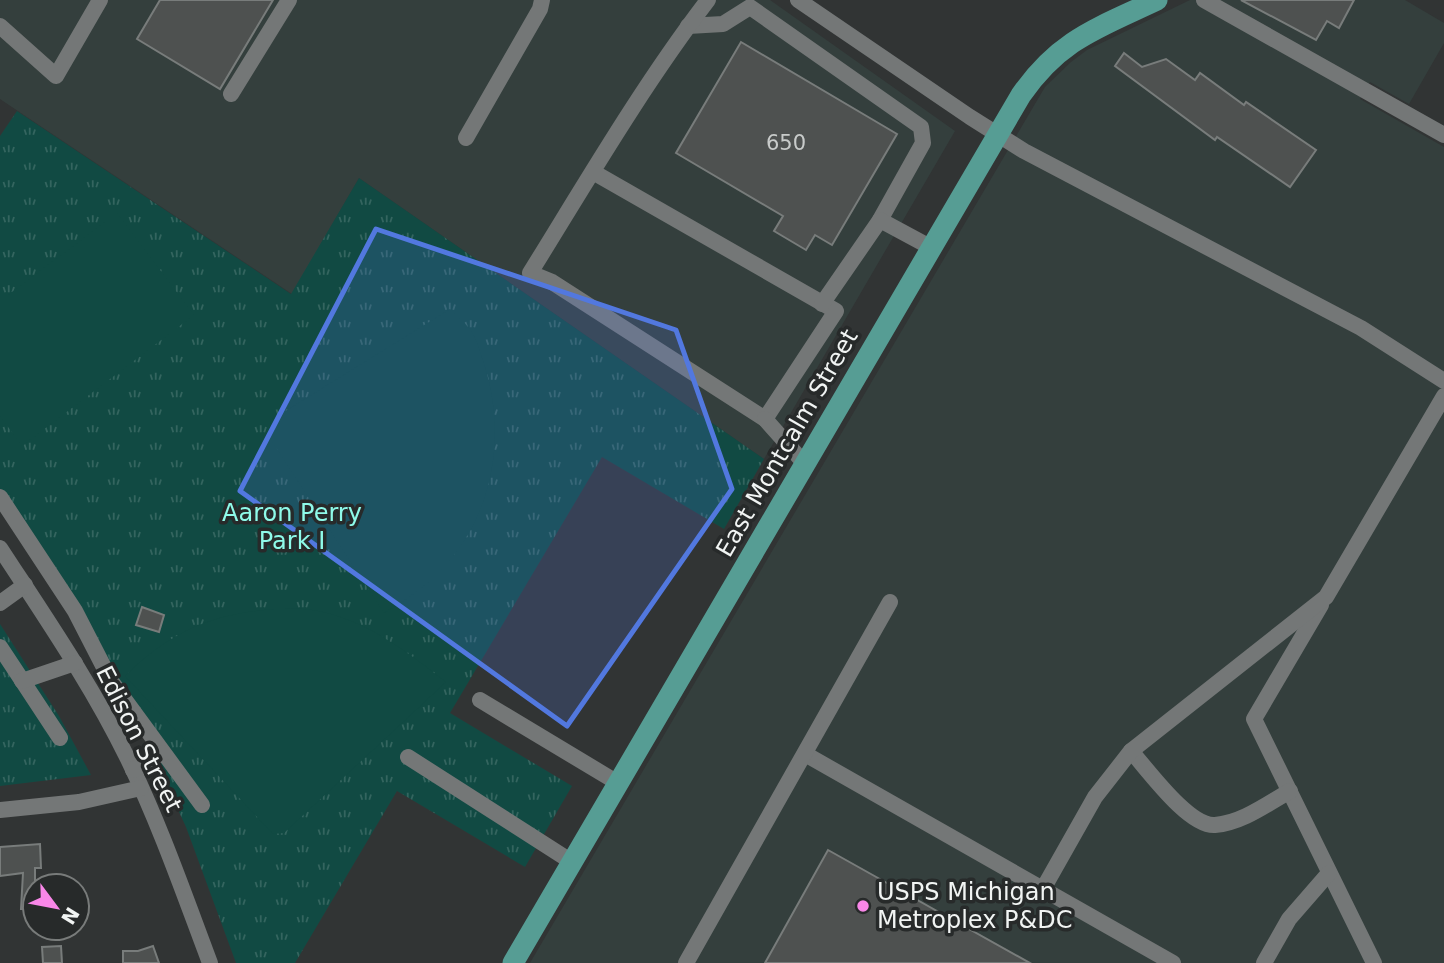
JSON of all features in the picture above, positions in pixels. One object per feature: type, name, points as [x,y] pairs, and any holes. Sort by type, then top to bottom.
[{"type":"main road","name":"East Montcalm Street","points":[[513,963],[1025,90],[1055,54],[1083,35],[1157,0]]},
{"type":"street","points":[[0,26],[55,76],[100,0]]},
{"type":"street","points":[[231,94],[289,0]]},
{"type":"street","points":[[466,138],[540,9],[542,0]]},
{"type":"street","points":[[708,0],[688,26],[530,272],[552,282],[765,419],[805,464]]},
{"type":"street","points":[[798,0],[1036,158],[1361,328],[1444,381]]},
{"type":"street","points":[[1204,0],[1444,135]]},
{"type":"street","points":[[688,26],[723,23],[750,7],[921,127],[923,143],[880,220],[822,304]]},
{"type":"street","points":[[593,173],[836,311],[765,419]]},
{"type":"street","points":[[880,220],[932,248]]},
{"type":"street","points":[[1374,963],[1254,719],[1444,396]]},
{"type":"street","points":[[0,497],[75,611],[111,681],[202,805]]},
{"type":"street","name":"Edison Street","points":[[0,548],[75,663],[133,770],[210,963]]},
{"type":"street","points":[[0,603],[24,586]]},
{"type":"street","points":[[1043,889],[1095,797],[1130,751],[1326,597]]},
{"type":"street","points":[[686,963],[890,602]]},
{"type":"street","points":[[0,647],[60,738]]},
{"type":"street","points":[[22,681],[75,663]]},
{"type":"street","points":[[480,700],[618,783]]},
{"type":"street","points":[[1130,751],[1188,814],[1213,826],[1240,819],[1290,791]]},
{"type":"street","points":[[133,770],[163,753]]},
{"type":"street","points":[[805,754],[1173,963]]},
{"type":"street","points":[[408,757],[572,862]]},
{"type":"street","points":[[0,810],[79,802],[141,788]]},
{"type":"street","points":[[1264,963],[1289,919],[1329,873]]},
{"type":"highlighted area","points":[[376,229],[676,330],[732,489],[567,726],[240,491]]},
{"type":"shaded area","points":[[0,0],[770,0],[955,131],[764,459],[359,178],[292,294],[0,99]]},
{"type":"shaded area","points":[[1190,0],[1405,0],[1444,23],[1444,43],[1409,104],[1370,82],[1360,99],[1444,147],[1444,963],[530,963],[1045,87],[1087,50]]},
{"type":"green space","name":"Aaron Perry Park I","points":[[17,111],[291,294],[359,178],[764,459],[724,529],[602,457],[450,713],[572,786],[525,867],[397,791],[295,963],[236,963],[186,827],[131,708],[0,504],[0,136]]},
{"type":"green space","points":[[117,213],[194,315],[22,446],[0,416],[0,301]]},
{"type":"green space","points":[[450,309],[474,337],[491,390],[495,438],[488,486],[470,531],[449,561],[424,586],[384,613],[269,437],[271,420]]},
{"type":"green space","points":[[274,609],[312,610],[349,620],[384,637],[446,682],[284,833],[273,834],[125,676],[158,648],[193,628],[230,615]]},
{"type":"green space","points":[[0,624],[59,716],[91,775],[0,786]]},
{"type":"building","points":[[160,0],[273,0],[220,89],[137,39]]},
{"type":"building","points":[[1241,0],[1354,0],[1339,28],[1327,21],[1316,40]]},
{"type":"building","points":[[741,42],[897,134],[832,245],[815,235],[806,250],[774,231],[783,216],[676,153]]},
{"type":"building","points":[[1124,53],[1142,67],[1166,59],[1195,80],[1200,73],[1244,105],[1246,102],[1316,150],[1290,187],[1217,137],[1215,140],[1115,66]]},
{"type":"building","points":[[142,607],[164,615],[159,632],[136,625]]},
{"type":"building","points":[[40,844],[41,868],[35,868],[35,872],[0,876],[0,847]]},
{"type":"building","name":"USPS Michigan Metroplex P&DC","points":[[828,850],[1030,963],[765,963]]},
{"type":"building","points":[[61,946],[62,963],[43,963],[42,947]]},
{"type":"building","points":[[153,946],[159,963],[123,963],[123,951],[138,951]]},
{"type":"place","name":"USPS Michigan Metroplex P&DC","points":[[863,906]]}]
